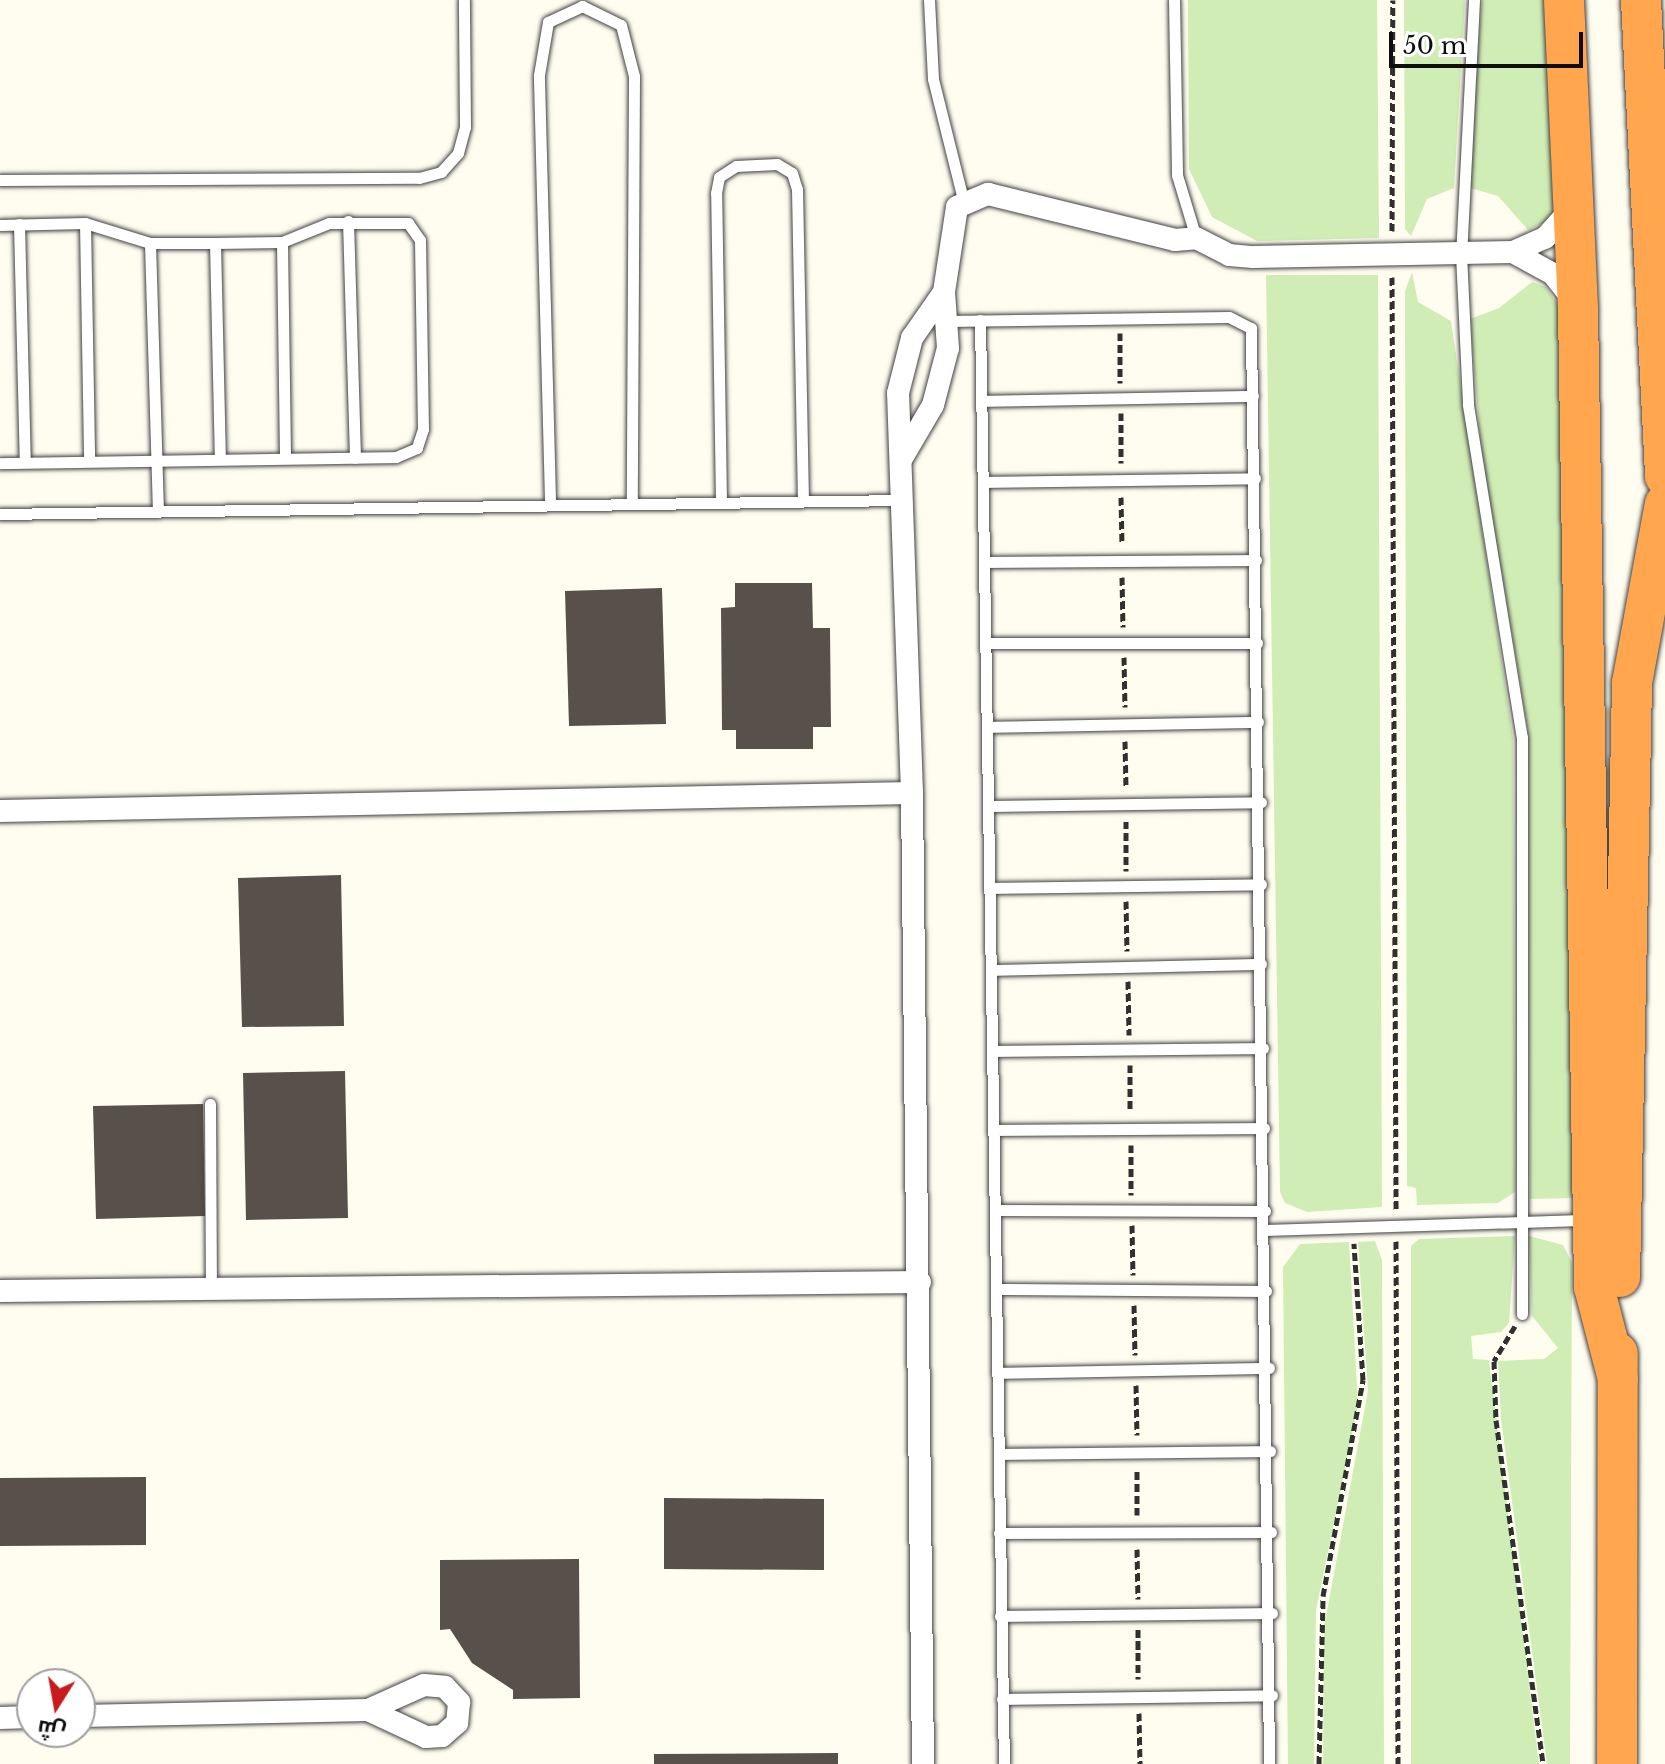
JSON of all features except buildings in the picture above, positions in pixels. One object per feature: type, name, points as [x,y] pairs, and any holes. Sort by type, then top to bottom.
[{"type":"highway","points":[[1564,0],[1578,309],[1594,1287],[1618,1379]]},
{"type":"highway","points":[[1641,0],[1665,476]]},
{"type":"highway","points":[[1617,1764],[1618,1379],[1632,683],[1665,504]]},
{"type":"street","points":[[902,458],[933,405],[949,321],[944,292],[945,250],[963,199],[988,194],[1160,236],[1196,238],[1229,255],[1392,256],[1513,252],[1545,238],[1574,206]]},
{"type":"street","points":[[1513,252],[1553,274],[1578,309]]},
{"type":"street","points":[[923,1764],[920,1282],[912,793],[898,393],[912,338],[944,292]]},
{"type":"street","points":[[0,811],[912,793]]},
{"type":"street","points":[[6,1295],[920,1282]]},
{"type":"street","points":[[96,1716],[368,1710]]},
{"type":"lane","points":[[0,180],[419,178],[441,172],[458,153],[465,127],[464,0]]},
{"type":"lane","points":[[929,0],[933,79],[963,199]]},
{"type":"lane","points":[[1174,0],[1177,175],[1196,238]]},
{"type":"lane","points":[[1474,0],[1461,254],[1468,405],[1522,737],[1522,1314]]},
{"type":"lane","points":[[550,500],[539,75],[548,22],[582,6],[621,25],[634,76],[632,500]]},
{"type":"lane","points":[[721,501],[716,193],[719,177],[736,166],[777,164],[792,173],[797,189],[803,498]]},
{"type":"lane","points":[[0,225],[85,223],[150,243],[282,242],[348,221],[399,220],[415,227],[420,240],[421,441],[396,457],[0,463]]},
{"type":"lane","points":[[348,221],[355,458]]},
{"type":"lane","points":[[85,223],[89,460]]},
{"type":"lane","points":[[19,224],[25,462]]},
{"type":"lane","points":[[282,242],[285,457]]},
{"type":"lane","points":[[150,243],[158,512]]},
{"type":"lane","points":[[215,243],[220,458]]},
{"type":"lane","points":[[949,321],[1240,319],[1251,328],[1269,1368],[1272,1613],[1269,1764]]},
{"type":"lane","points":[[980,320],[1004,1764]]},
{"type":"lane","points":[[982,401],[1253,396]]},
{"type":"lane","points":[[984,482],[1255,478]]},
{"type":"lane","points":[[0,514],[550,500],[902,500]]},
{"type":"lane","points":[[985,562],[1256,560]]},
{"type":"lane","points":[[987,643],[1257,643]]},
{"type":"lane","points":[[988,727],[1258,722]]},
{"type":"lane","points":[[989,806],[1261,802]]},
{"type":"lane","points":[[991,888],[1261,884]]},
{"type":"lane","points":[[991,970],[1261,964]]},
{"type":"lane","points":[[993,1051],[1263,1048]]},
{"type":"lane","points":[[210,1104],[211,1292]]},
{"type":"lane","points":[[994,1130],[1264,1128]]},
{"type":"lane","points":[[996,1210],[1265,1211]]},
{"type":"lane","points":[[1265,1230],[1523,1219],[1592,1220]]},
{"type":"lane","points":[[996,1289],[1266,1291]]},
{"type":"lane","points":[[997,1373],[1269,1368]]},
{"type":"lane","points":[[999,1454],[1270,1451]]},
{"type":"lane","points":[[999,1533],[1271,1532]]},
{"type":"lane","points":[[1000,1616],[1272,1613]]},
{"type":"lane","points":[[1002,1699],[1272,1695]]},
{"type":"path","points":[[1393,0],[1398,1764]]},
{"type":"path","points":[[1319,1764],[1323,1596],[1363,1380],[1353,1226]]},
{"type":"path","points":[[1522,1314],[1494,1361],[1494,1376],[1543,1764]]},
{"type":"green space","points":[[1188,0],[1377,0],[1379,238],[1257,241],[1212,217],[1189,169]]},
{"type":"green space","points":[[1404,0],[1465,0],[1454,188],[1427,199],[1411,236],[1405,229]]},
{"type":"green space","points":[[1482,0],[1553,0],[1561,202],[1549,220],[1528,230],[1498,196],[1467,187]]},
{"type":"green space","points":[[1412,272],[1418,302],[1451,321],[1513,738],[1515,1192],[1498,1203],[1417,1205],[1416,1188],[1407,1186],[1405,291]]},
{"type":"green space","points":[[1266,275],[1378,275],[1382,1207],[1307,1212],[1285,1203],[1280,1192]]},
{"type":"green space","points":[[1532,282],[1546,287],[1559,307],[1576,1198],[1530,1199],[1528,730],[1482,458],[1470,319],[1499,308]]},
{"type":"green space","points":[[1515,1236],[1509,1323],[1501,1332],[1471,1336],[1473,1359],[1489,1360],[1539,1764],[1411,1764],[1411,1246],[1419,1239]]},
{"type":"green space","points":[[1529,1236],[1563,1245],[1572,1262],[1570,1764],[1547,1764],[1501,1419],[1498,1361],[1544,1359],[1558,1348],[1532,1316]]},
{"type":"green space","points":[[1375,1241],[1382,1260],[1384,1764],[1323,1764],[1324,1627],[1368,1391],[1358,1242]]},
{"type":"green space","points":[[1349,1242],[1358,1405],[1316,1610],[1314,1764],[1288,1764],[1283,1267],[1300,1244]]}]
